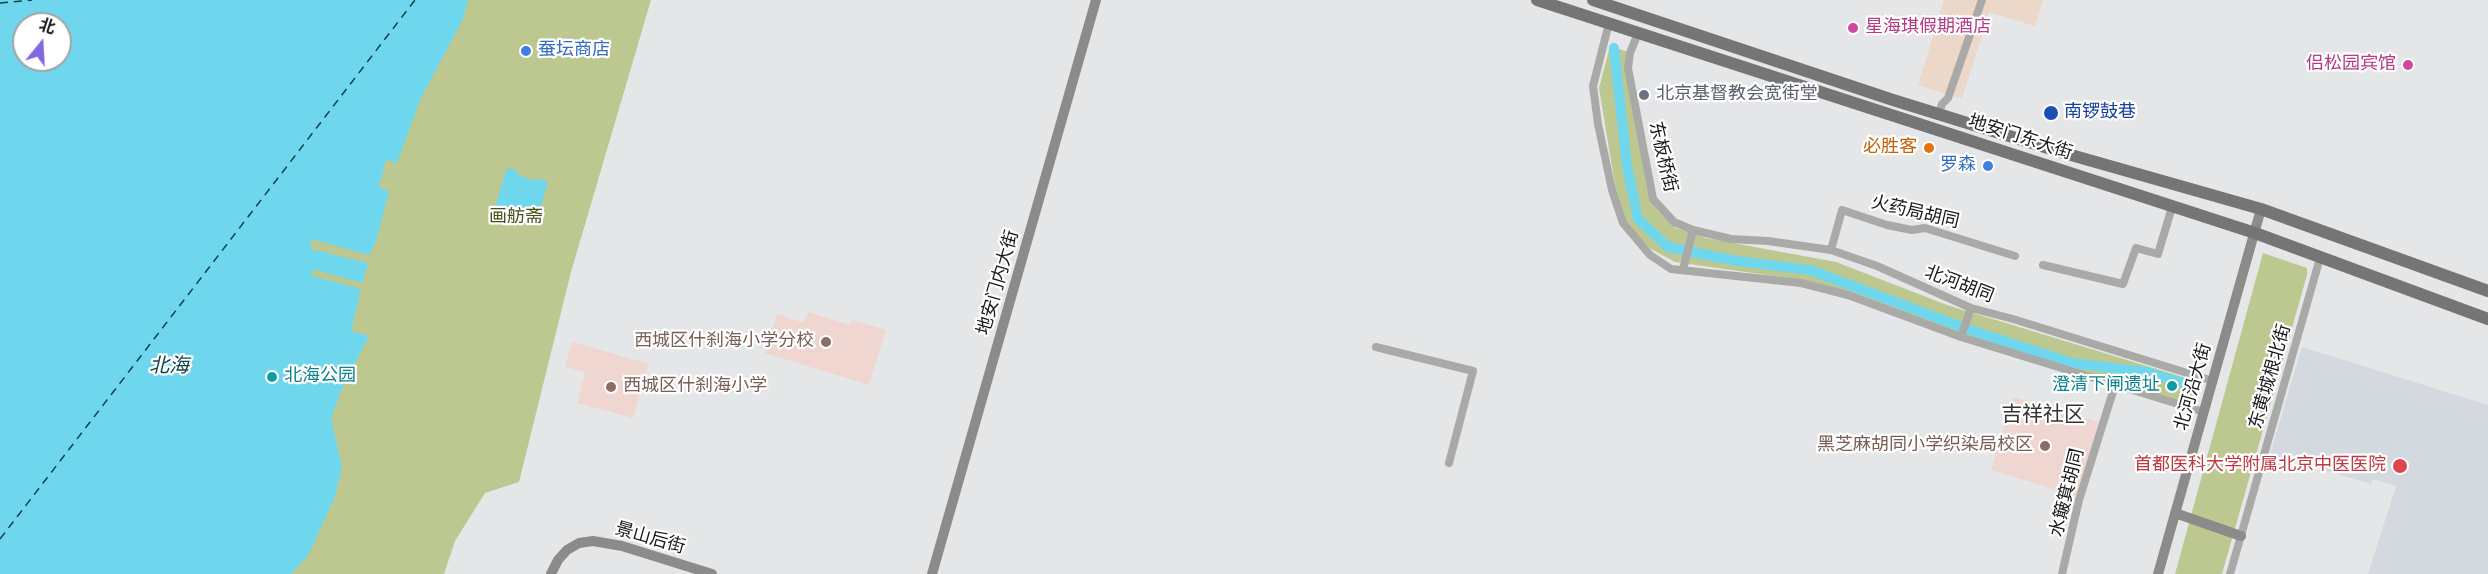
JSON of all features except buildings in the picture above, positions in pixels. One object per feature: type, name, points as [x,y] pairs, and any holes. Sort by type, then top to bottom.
[{"type":"main road","name":"地安门内大街","points":[[932,574],[1096,0]]},
{"type":"main road","name":"地安门东大街","points":[[1537,0],[2254,233],[2488,319]]},
{"type":"main road","name":"地安门东大街","points":[[1593,0],[1893,100],[2064,153],[2261,209],[2488,291]]},
{"type":"main road","name":"北河沿大街","points":[[2158,574],[2261,209]]},
{"type":"main road","points":[[2175,513],[2241,536]]},
{"type":"main road","name":"景山后街","points":[[551,574],[558,560],[567,550],[579,543],[593,541],[622,546],[712,574]]},
{"type":"street","points":[[1939,113],[1942,104],[1948,98],[1982,0]]},
{"type":"street","points":[[1609,23],[1593,86],[1612,190],[1623,223],[1650,255],[1671,269],[1810,285],[1848,295],[1961,337],[2204,412]]},
{"type":"street","name":"东板桥街","points":[[1638,33],[1630,53],[1628,68],[1653,200],[1674,222],[1693,230]]},
{"type":"street","points":[[2043,265],[2123,284],[2136,248],[2158,254],[2172,207]]},
{"type":"street","name":"火药局胡同","points":[[1831,250],[1842,210],[1887,225],[1912,230],[1925,228],[2015,256]]},
{"type":"street","points":[[1683,270],[1693,230]]},
{"type":"street","name":"北河胡同","points":[[1693,230],[1731,239],[1768,241],[1831,250],[1877,266],[1971,308],[2024,322],[2213,381]]},
{"type":"street","name":"东黄城根北街","points":[[2230,574],[2320,258]]},
{"type":"street","points":[[1961,337],[1971,308]]},
{"type":"street","points":[[1376,347],[1473,371],[1449,463]]},
{"type":"street","name":"水簸箕胡同","points":[[2062,574],[2079,500],[2115,385]]},
{"type":"shaded area","points":[[1944,0],[2043,0],[2035,26],[1989,12],[1962,99],[1918,85]]},
{"type":"shaded area","name":"西城区什刹海小学分校","points":[[808,312],[850,325],[852,320],[886,330],[869,385],[765,353],[777,314],[804,323]]},
{"type":"shaded area","name":"西城区什刹海小学","points":[[572,342],[649,364],[633,418],[577,403],[585,372],[565,367]]},
{"type":"shaded area","name":"首都医科大学附属北京中医医院","points":[[2302,347],[2488,405],[2488,574],[2368,574],[2396,486],[2373,479],[2371,484],[2270,454]]},
{"type":"shaded area","name":"黑芝麻胡同小学织染局校区","points":[[2013,397],[2099,422],[2077,496],[1991,470]]},
{"type":"green space","name":"北海","points":[[0,0],[651,0],[571,272],[519,482],[485,493],[455,541],[444,574],[0,574]]},
{"type":"green space","points":[[1610,46],[1628,52],[1628,86],[1648,194],[1656,209],[1676,228],[1706,238],[1836,262],[1947,305],[2196,381],[2190,405],[1951,330],[1876,302],[1809,281],[1675,262],[1651,249],[1628,228],[1618,203],[1599,88]]},
{"type":"green space","points":[[2263,253],[2307,268],[2307,275],[2222,574],[2175,574]]},
{"type":"water","name":"北海","points":[[0,0],[468,0],[463,19],[420,100],[397,163],[386,160],[379,187],[389,191],[377,239],[369,255],[311,239],[311,249],[368,263],[362,283],[313,269],[312,276],[361,289],[351,331],[369,336],[343,386],[331,418],[342,468],[334,499],[307,557],[291,574],[0,574]]},
{"type":"water","points":[[507,168],[518,171],[517,175],[548,182],[537,220],[508,206],[506,210],[495,207]]},
{"type":"waterway","points":[[1614,48],[1627,166],[1638,219],[1668,247],[1736,261],[1810,270],[1967,329],[2072,363],[2146,372],[2183,383]]},
{"type":"ferry route","points":[[0,3],[32,0]]},
{"type":"ferry route","points":[[0,539],[415,0]]},
{"type":"place","name":"星海琪假期酒店","points":[[1853,28]]},
{"type":"place","name":"蚕坛商店","points":[[526,51]]},
{"type":"place","name":"侣松园宾馆","points":[[2408,65]]},
{"type":"place","name":"北京基督教会宽街堂","points":[[1644,95]]},
{"type":"place","name":"南锣鼓巷","points":[[2051,113]]},
{"type":"place","name":"必胜客","points":[[1929,148]]},
{"type":"place","name":"罗森","points":[[1988,166]]},
{"type":"place","name":"西城区什刹海小学分校","points":[[826,342]]},
{"type":"place","name":"北海公园","points":[[272,377]]},
{"type":"place","name":"澄清下闸遗址","points":[[2172,386]]},
{"type":"place","name":"西城区什刹海小学","points":[[611,387]]},
{"type":"place","name":"黑芝麻胡同小学织染局校区","points":[[2045,446]]},
{"type":"place","name":"首都医科大学附属北京中医医院","points":[[2400,466]]},
{"type":"district","name":"吉祥社区","points":[[2043,416]]},
{"type":"park label","name":"画舫斋","points":[[516,218]]}]
